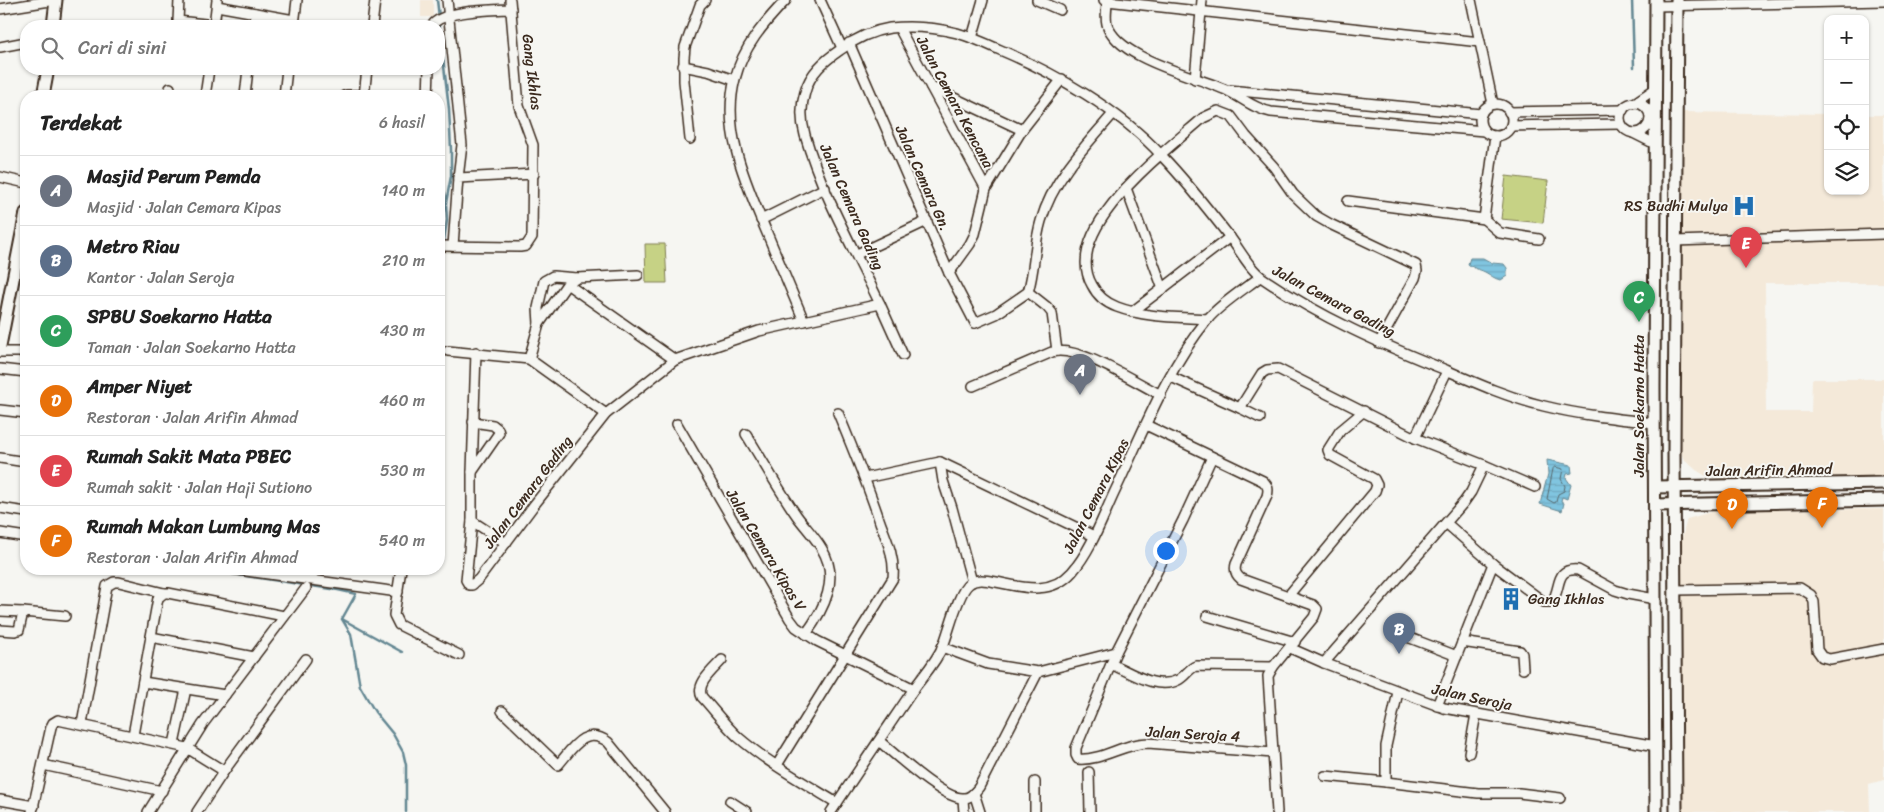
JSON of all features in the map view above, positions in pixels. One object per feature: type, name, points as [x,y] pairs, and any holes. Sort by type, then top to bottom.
[{"type":"main road","points":[[54,20],[56,0]]},
{"type":"main road","name":"Jalan Soekarno Hatta","points":[[1656,3],[1654,423],[1656,812]]},
{"type":"main road","points":[[1676,812],[1674,460],[1677,3]]},
{"type":"main road","points":[[44,90],[47,75]]},
{"type":"main road","points":[[0,346],[3,317],[20,240]]},
{"type":"main road","points":[[1655,458],[1663,464],[1674,460]]},
{"type":"main road","name":"Jalan Arifin Ahmad","points":[[1655,487],[1884,483]]},
{"type":"main road","points":[[1655,505],[1884,500]]},
{"type":"street","points":[[0,10],[56,0]]},
{"type":"street","points":[[178,20],[179,0]]},
{"type":"street","points":[[294,20],[297,0]]},
{"type":"street","points":[[372,20],[374,0]]},
{"type":"street","points":[[447,0],[462,145],[453,246]]},
{"type":"street","points":[[786,0],[753,38],[741,60],[734,80],[732,116],[734,144],[749,191],[804,321]]},
{"type":"street","name":"Jalan Cemara Gn.","points":[[820,0],[845,46],[950,274],[975,322],[996,314],[1028,292]]},
{"type":"street","points":[[972,38],[983,0]]},
{"type":"street","points":[[1037,0],[1060,10]]},
{"type":"street","points":[[1195,78],[1202,0]]},
{"type":"street","points":[[1471,0],[1494,104]]},
{"type":"street","points":[[1480,42],[1106,1],[1107,25],[1119,42],[1144,58],[1226,90],[1259,109],[1271,112],[1484,131],[1495,136],[1505,134],[1511,126],[1512,116],[1502,106],[1494,104],[1486,108],[1481,114],[1480,123],[1484,131]]},
{"type":"street","points":[[1656,3],[1884,1]]},
{"type":"street","points":[[690,139],[683,66],[685,47],[702,2]]},
{"type":"street","points":[[215,20],[217,3],[282,20]]},
{"type":"street","points":[[440,20],[448,16],[511,5]]},
{"type":"street","name":"Gang Ikhlas","points":[[511,5],[519,106],[534,145],[534,174]]},
{"type":"street","points":[[254,20],[255,13]]},
{"type":"street","name":"Jalan Cemara Gading","points":[[472,521],[466,580],[469,585],[472,585],[479,579],[606,414],[676,360],[747,335],[880,304],[825,188],[805,134],[802,118],[804,99],[810,79],[817,69],[845,46],[871,33],[899,28],[948,31],[972,38],[1062,79],[1136,131],[1161,155],[1260,277],[1379,343],[1504,395],[1545,407],[1654,423]]},
{"type":"street","name":"Jalan Cemara Kencana","points":[[899,28],[986,190]]},
{"type":"street","points":[[0,47],[20,43]]},
{"type":"street","points":[[683,66],[708,71],[734,80]]},
{"type":"street","points":[[206,90],[208,75]]},
{"type":"street","points":[[246,90],[247,75]]},
{"type":"street","points":[[285,90],[286,75]]},
{"type":"street","points":[[365,90],[366,75]]},
{"type":"street","points":[[428,90],[429,75]]},
{"type":"street","points":[[950,274],[975,234],[986,190],[1022,130],[1062,79]]},
{"type":"street","points":[[931,87],[1022,130]]},
{"type":"street","points":[[1509,112],[1622,110],[1655,89]]},
{"type":"street","points":[[1226,90],[1481,114]]},
{"type":"street","points":[[1632,133],[1645,129],[1650,116],[1642,105],[1633,104]]},
{"type":"street","points":[[1622,110],[1621,124],[1626,130],[1655,144]]},
{"type":"street","points":[[1208,319],[1132,312],[1110,304],[1095,292],[1089,281],[1086,264],[1090,243],[1105,213],[1126,188],[1208,114],[1218,111],[1228,114],[1268,160],[1293,194],[1316,216],[1413,262],[1416,266],[1418,271],[1379,343]]},
{"type":"street","points":[[1057,351],[1052,313],[1028,292],[1040,226],[1048,201],[1056,187],[1075,159],[1113,114]]},
{"type":"street","points":[[1511,126],[1621,124]]},
{"type":"street","points":[[1484,219],[1495,136]]},
{"type":"street","points":[[445,246],[526,246],[532,237],[534,174],[458,178]]},
{"type":"street","points":[[0,178],[20,182]]},
{"type":"street","points":[[761,220],[825,188]]},
{"type":"street","points":[[1126,188],[1163,288]]},
{"type":"street","points":[[1348,201],[1484,219],[1500,233],[1539,239]]},
{"type":"street","points":[[857,254],[927,221]]},
{"type":"street","points":[[1676,241],[1884,234]]},
{"type":"street","points":[[1132,312],[1230,238]]},
{"type":"street","points":[[539,324],[538,308],[544,281],[553,276],[578,278],[638,275]]},
{"type":"street","name":"Jalan Cemara Kipas","points":[[972,582],[986,580],[1029,588],[1052,586],[1071,573],[1094,536],[1161,395],[1208,319],[1260,277]]},
{"type":"street","points":[[529,359],[539,324],[567,284],[578,278]]},
{"type":"street","points":[[567,284],[676,360]]},
{"type":"street","points":[[880,304],[903,355]]},
{"type":"street","points":[[448,351],[476,352],[529,359],[606,414]]},
{"type":"street","points":[[973,386],[1057,351],[1070,351],[1084,355],[1161,395]]},
{"type":"street","points":[[0,352],[20,352]]},
{"type":"street","points":[[476,352],[472,521],[506,543]]},
{"type":"street","points":[[0,369],[20,371]]},
{"type":"street","points":[[1240,408],[1262,373],[1267,370],[1278,369],[1415,438],[1534,487]]},
{"type":"street","points":[[1415,438],[1447,371]]},
{"type":"street","points":[[1171,377],[1260,418]]},
{"type":"street","points":[[0,410],[20,412]]},
{"type":"street","points":[[1288,596],[1376,488],[1377,485],[1374,480],[1330,455],[1328,450],[1340,431],[1364,411]]},
{"type":"street","points":[[777,765],[844,654],[893,578],[894,570],[890,550],[865,478],[838,413]]},
{"type":"street","points":[[472,472],[498,433],[498,429],[494,425],[473,422]]},
{"type":"street","name":"Jalan Cemara Kipas V","points":[[677,424],[784,612],[796,627],[817,641],[914,689]]},
{"type":"street","points":[[1146,425],[1263,481],[1268,486],[1267,496],[1236,564],[1237,576],[1313,605],[1316,609],[1314,617],[1273,667],[1268,682],[1277,812]]},
{"type":"street","points":[[746,434],[796,515],[823,550],[827,561],[829,572],[828,596],[820,614],[806,634]]},
{"type":"street","name":"Jalan Seroja 4","points":[[1212,457],[1183,520],[1116,652],[1076,748],[1076,755],[1078,759],[1087,759],[1143,743],[1273,753]]},
{"type":"street","points":[[0,458],[20,461]]},
{"type":"street","points":[[865,478],[940,462],[1094,536]]},
{"type":"street","points":[[831,812],[942,647],[965,588],[972,582],[943,482],[940,462]]},
{"type":"street","points":[[1324,663],[1446,523],[1471,492],[1484,465]]},
{"type":"street","points":[[0,508],[20,511]]},
{"type":"street","points":[[1446,523],[1493,564],[1547,603],[1552,602],[1554,599],[1561,574],[1566,570],[1572,569],[1578,570],[1615,590],[1655,599]]},
{"type":"street","points":[[0,533],[20,536]]},
{"type":"street","points":[[1437,706],[1493,564]]},
{"type":"street","points":[[275,575],[398,592]]},
{"type":"street","points":[[400,575],[394,615],[399,625],[459,655]]},
{"type":"street","points":[[82,724],[107,586],[114,582],[284,616]]},
{"type":"street","points":[[148,812],[187,748],[306,588]]},
{"type":"street","points":[[1676,590],[1800,588],[1811,596],[1814,602],[1817,650],[1822,657],[1830,659],[1884,649]]},
{"type":"street","points":[[133,736],[158,598],[164,593]]},
{"type":"street","points":[[0,611],[65,616]]},
{"type":"street","points":[[0,630],[19,630],[23,612]]},
{"type":"street","name":"Jalan Seroja","points":[[1207,616],[1292,645],[1324,663],[1437,706],[1656,746]]},
{"type":"street","points":[[151,637],[254,657]]},
{"type":"street","points":[[1410,638],[1457,656]]},
{"type":"street","points":[[1462,642],[1520,651],[1523,669]]},
{"type":"street","points":[[942,647],[988,664],[1038,672],[1116,652]]},
{"type":"street","points":[[197,812],[224,771],[306,659]]},
{"type":"street","points":[[722,660],[702,684],[700,693],[732,731],[777,765],[837,803]]},
{"type":"street","points":[[1111,664],[1155,682],[1170,682],[1181,678],[1192,667],[1196,666],[1273,667]]},
{"type":"street","points":[[879,741],[922,777],[955,797],[963,799],[974,793],[1008,732],[1038,672]]},
{"type":"street","points":[[143,682],[225,695]]},
{"type":"street","points":[[174,744],[186,689]]},
{"type":"street","points":[[1386,782],[1386,746],[1398,692]]},
{"type":"street","points":[[502,711],[558,765],[576,744],[585,737],[594,735],[601,737],[608,742],[638,777],[665,812]]},
{"type":"street","points":[[1469,753],[1476,714]]},
{"type":"street","points":[[0,800],[33,809],[53,723],[58,720],[174,744],[187,748],[224,771]]},
{"type":"street","points":[[43,765],[162,791]]},
{"type":"street","points":[[1089,772],[1090,812]]},
{"type":"street","points":[[1325,776],[1478,792],[1520,792],[1560,798]]},
{"type":"street","points":[[1035,782],[1036,812]]},
{"type":"street","points":[[974,793],[980,812]]},
{"type":"street","points":[[963,799],[964,812]]},
{"type":"street","points":[[730,801],[747,812]]},
{"type":"shaded area","points":[[421,0],[433,0],[433,17],[421,17]]},
{"type":"shaded area","points":[[1679,112],[1824,114],[1824,195],[1869,195],[1869,115],[1883,115],[1884,283],[1765,283],[1766,412],[1811,412],[1812,379],[1884,379],[1884,476],[1717,478],[1706,476],[1696,470],[1683,458],[1679,447]]},
{"type":"shaded area","points":[[1884,509],[1884,780],[1869,784],[1870,812],[1679,812],[1678,553],[1687,519],[1718,510]]},
{"type":"green space","points":[[1506,176],[1548,181],[1543,223],[1501,219]]},
{"type":"green space","points":[[645,244],[665,244],[667,283],[646,283]]},
{"type":"water","points":[[1470,258],[1483,258],[1492,263],[1504,264],[1507,268],[1507,276],[1501,280],[1494,278],[1468,264]]},
{"type":"water","points":[[1547,460],[1571,465],[1572,473],[1567,474],[1566,478],[1571,485],[1567,499],[1562,497],[1561,501],[1564,503],[1562,511],[1540,504],[1548,474]]},
{"type":"waterway","points":[[437,0],[439,17]]},
{"type":"waterway","points":[[1632,0],[1634,67]]},
{"type":"waterway","points":[[445,75],[451,150],[451,176],[446,203],[447,220],[445,233]]},
{"type":"waterway","points":[[239,575],[356,594],[342,619],[351,634],[360,686],[375,712],[393,734],[403,752],[406,765],[406,812]]},
{"type":"waterway","points":[[342,619],[402,652]]},
{"type":"place","name":"RS Budhi Mulya","points":[[1744,206]]},
{"type":"place","name":"Rumah Sakit Mata PBEC","points":[[1746,268]]},
{"type":"place","name":"SPBU Soekarno Hatta","points":[[1639,322]]},
{"type":"place","name":"Masjid Perum Pemda","points":[[1080,395]]},
{"type":"place","name":"Rumah Makan Lumbung Mas","points":[[1822,528]]},
{"type":"place","name":"Amper Niyet","points":[[1732,529]]},
{"type":"place","name":"Gang Ikhlas","points":[[1511,599]]},
{"type":"place","name":"Metro Riau","points":[[1399,654]]}]
